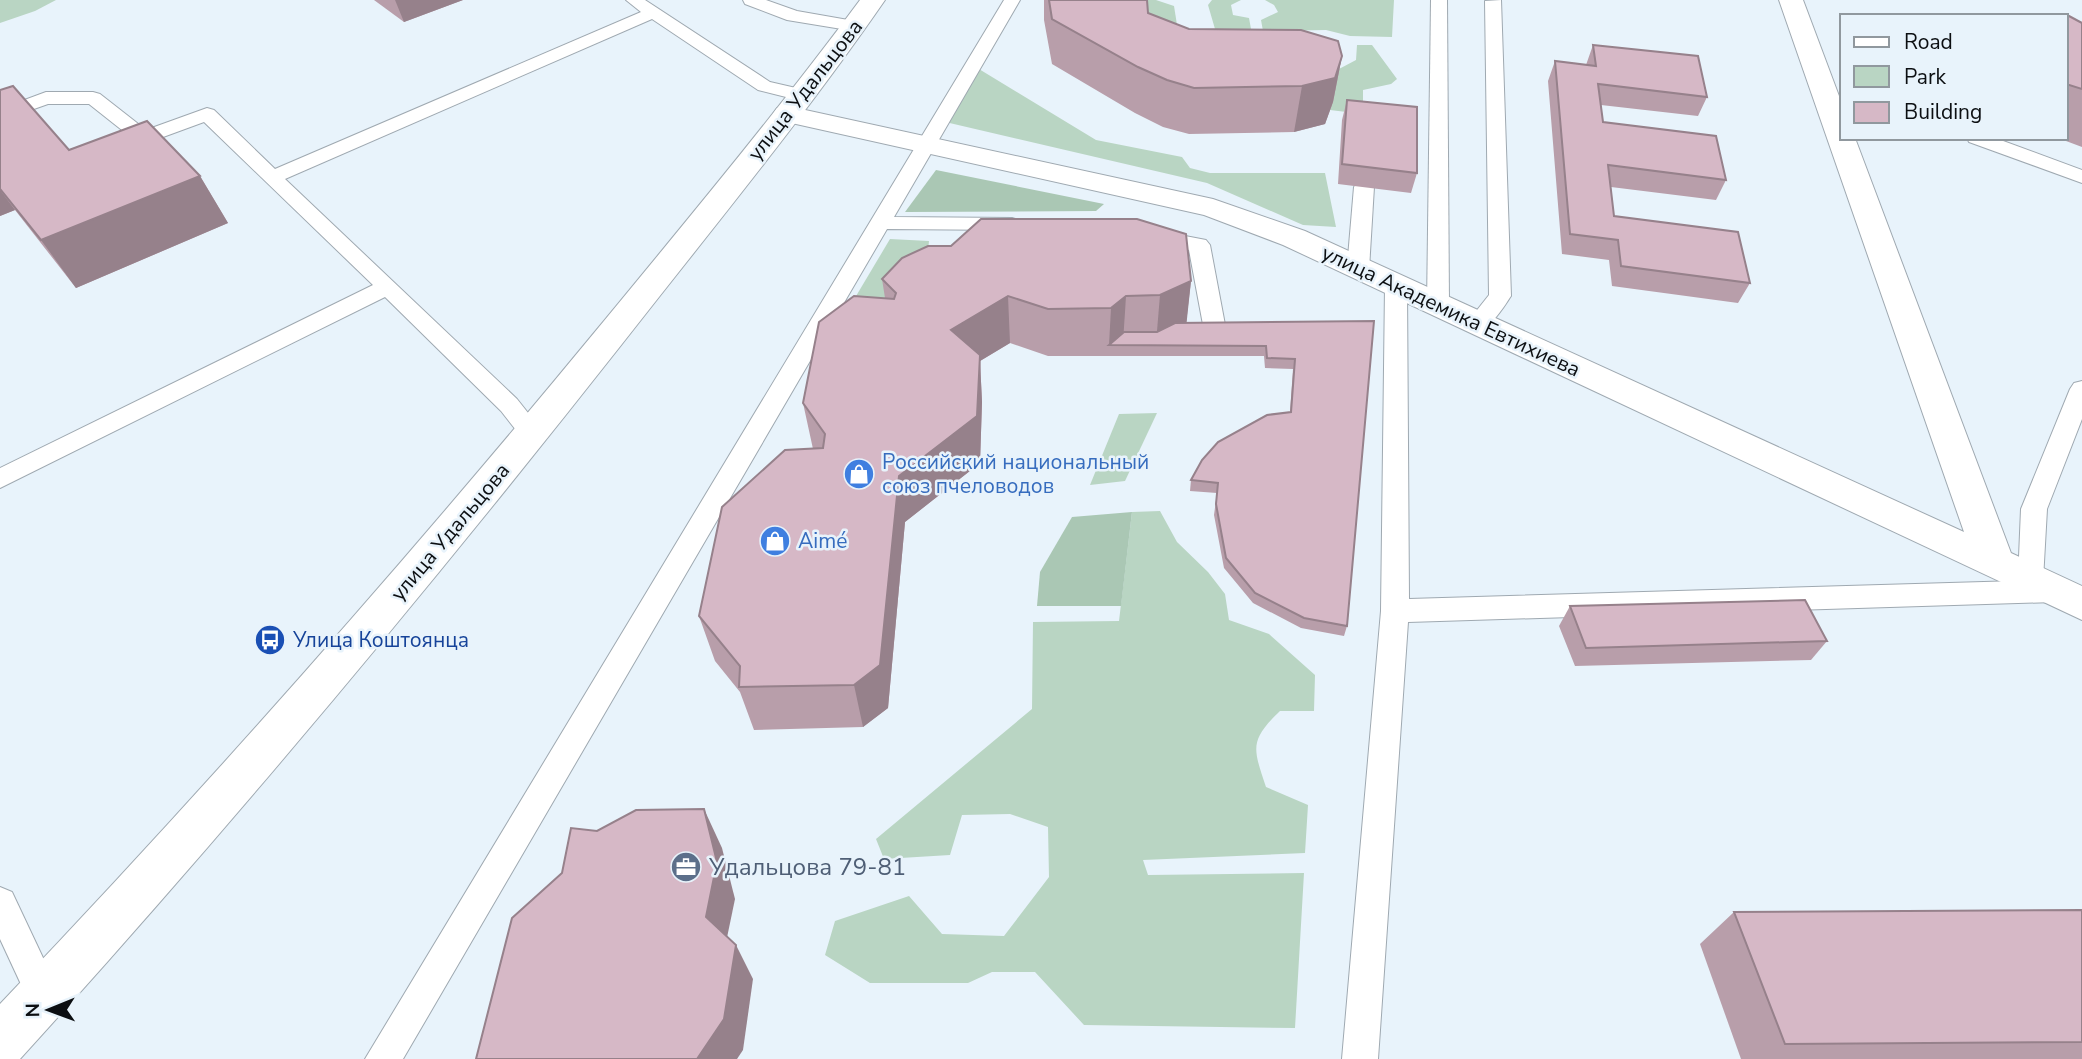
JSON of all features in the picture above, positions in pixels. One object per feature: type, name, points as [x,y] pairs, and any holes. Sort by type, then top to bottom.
[{"type":"street","points":[[1791,0],[1840,116]]},
{"type":"street","name":"улица Удальцова","points":[[0,1042],[276,738],[532,433],[864,13]]},
{"type":"street","name":"улица Академика Евтихиева","points":[[794,104],[928,144],[1213,208],[1294,238],[2055,591]]},
{"type":"street","points":[[1848,140],[1994,561]]},
{"type":"lane","points":[[634,0],[794,104]]},
{"type":"lane","points":[[751,0],[793,16],[864,13]]},
{"type":"lane","points":[[383,1059],[1012,0]]},
{"type":"lane","points":[[1438,0],[1438,306]]},
{"type":"lane","points":[[1476,324],[1500,296],[1493,1]]},
{"type":"lane","points":[[272,177],[655,12]]},
{"type":"lane","points":[[0,115],[46,98],[93,99],[144,138],[207,114],[509,405],[532,433]]},
{"type":"lane","points":[[1981,140],[2082,177]]},
{"type":"lane","points":[[1357,269],[1364,187]]},
{"type":"lane","points":[[880,223],[1029,224]]},
{"type":"lane","points":[[1134,232],[1199,245],[1215,330]]},
{"type":"lane","points":[[0,479],[388,287]]},
{"type":"lane","points":[[1360,1059],[1395,611],[1396,287]]},
{"type":"lane","points":[[1395,611],[2055,591],[2034,509],[2082,389]]},
{"type":"lane","points":[[0,903],[44,996]]},
{"type":"green space","points":[[0,0],[56,0],[35,11],[0,23]]},
{"type":"green space","points":[[1136,0],[1156,0],[1174,6],[1185,75]]},
{"type":"green space","points":[[1212,0],[1241,0],[1231,5],[1233,15],[1249,18],[1251,29],[1215,29],[1208,5]]},
{"type":"green space","points":[[1265,0],[1394,0],[1392,37],[1350,36],[1326,30],[1263,31],[1261,20],[1278,12],[1274,5]]},
{"type":"green space","points":[[1357,45],[1372,45],[1397,79],[1391,84],[1363,90],[1363,114],[1330,110],[1339,69],[1356,60]]},
{"type":"green space","points":[[974,66],[1096,140],[1182,157],[1190,168],[1210,173],[1325,173],[1336,227],[1303,225],[1207,183],[941,121]]},
{"type":"green space","points":[[936,170],[1104,204],[1096,211],[905,212]]},
{"type":"green space","points":[[890,239],[929,241],[925,279],[815,365]]},
{"type":"green space","points":[[1157,413],[1125,481],[1090,485],[1119,414]]},
{"type":"green space","points":[[1160,511],[1177,542],[1208,572],[1225,594],[1229,620],[1269,634],[1315,675],[1314,711],[1280,711],[1263,730],[1256,746],[1266,787],[1308,805],[1305,853],[1143,860],[1148,875],[1304,873],[1295,1028],[1084,1025],[1035,972],[992,972],[968,983],[870,983],[825,955],[835,921],[909,896],[942,934],[1004,936],[1049,877],[1048,827],[1010,814],[962,815],[950,855],[884,859],[876,839],[1032,709],[1033,622],[1119,621],[1132,512]]},
{"type":"green space","points":[[1132,512],[1121,606],[1037,606],[1040,572],[1072,517]]},
{"type":"building","points":[[1049,0],[1147,0],[1148,13],[1189,29],[1301,30],[1338,41],[1342,56],[1335,78],[1302,86],[1194,88],[1138,67],[1052,19]]},
{"type":"building","points":[[2068,16],[2082,23],[2082,89],[2068,85]]},
{"type":"building","points":[[1593,45],[1698,56],[1707,97],[1598,84],[1603,122],[1716,136],[1726,180],[1608,165],[1614,216],[1738,232],[1750,283],[1621,266],[1618,240],[1570,234],[1555,61],[1596,66]]},
{"type":"building","points":[[13,86],[69,150],[147,121],[200,176],[41,240],[0,189],[0,90]]},
{"type":"building","points":[[1347,100],[1417,107],[1417,173],[1342,164]]},
{"type":"building","points":[[981,219],[1137,219],[1186,234],[1191,281],[1160,295],[1126,296],[1111,308],[1048,309],[1008,296],[951,330],[980,355],[977,416],[899,476],[880,665],[854,685],[739,687],[740,666],[699,616],[722,507],[785,450],[823,448],[825,434],[803,403],[819,322],[854,296],[894,299],[896,293],[882,279],[902,258],[928,246],[951,246]]},
{"type":"building","points":[[1374,321],[1347,626],[1304,618],[1255,593],[1226,558],[1216,504],[1218,483],[1191,480],[1202,460],[1218,442],[1267,415],[1291,412],[1295,359],[1267,358],[1266,346],[1109,345],[1124,332],[1157,332],[1175,323]]},
{"type":"building","points":[[1805,600],[1827,641],[1586,648],[1570,606]]},
{"type":"building","points":[[704,809],[717,862],[706,917],[736,945],[724,1019],[697,1059],[476,1059],[512,918],[562,873],[571,828],[597,831],[636,810]]},
{"type":"building","points":[[2082,910],[2082,1042],[1785,1044],[1734,912]]},
{"type":"place","name":"Российский национальный союз пчеловодов","points":[[859,474]]},
{"type":"place","name":"Aimé","points":[[775,541]]},
{"type":"place","name":"Улица Коштоянца","points":[[270,640]]},
{"type":"place","name":"Удальцова 79-81","points":[[686,867]]}]
